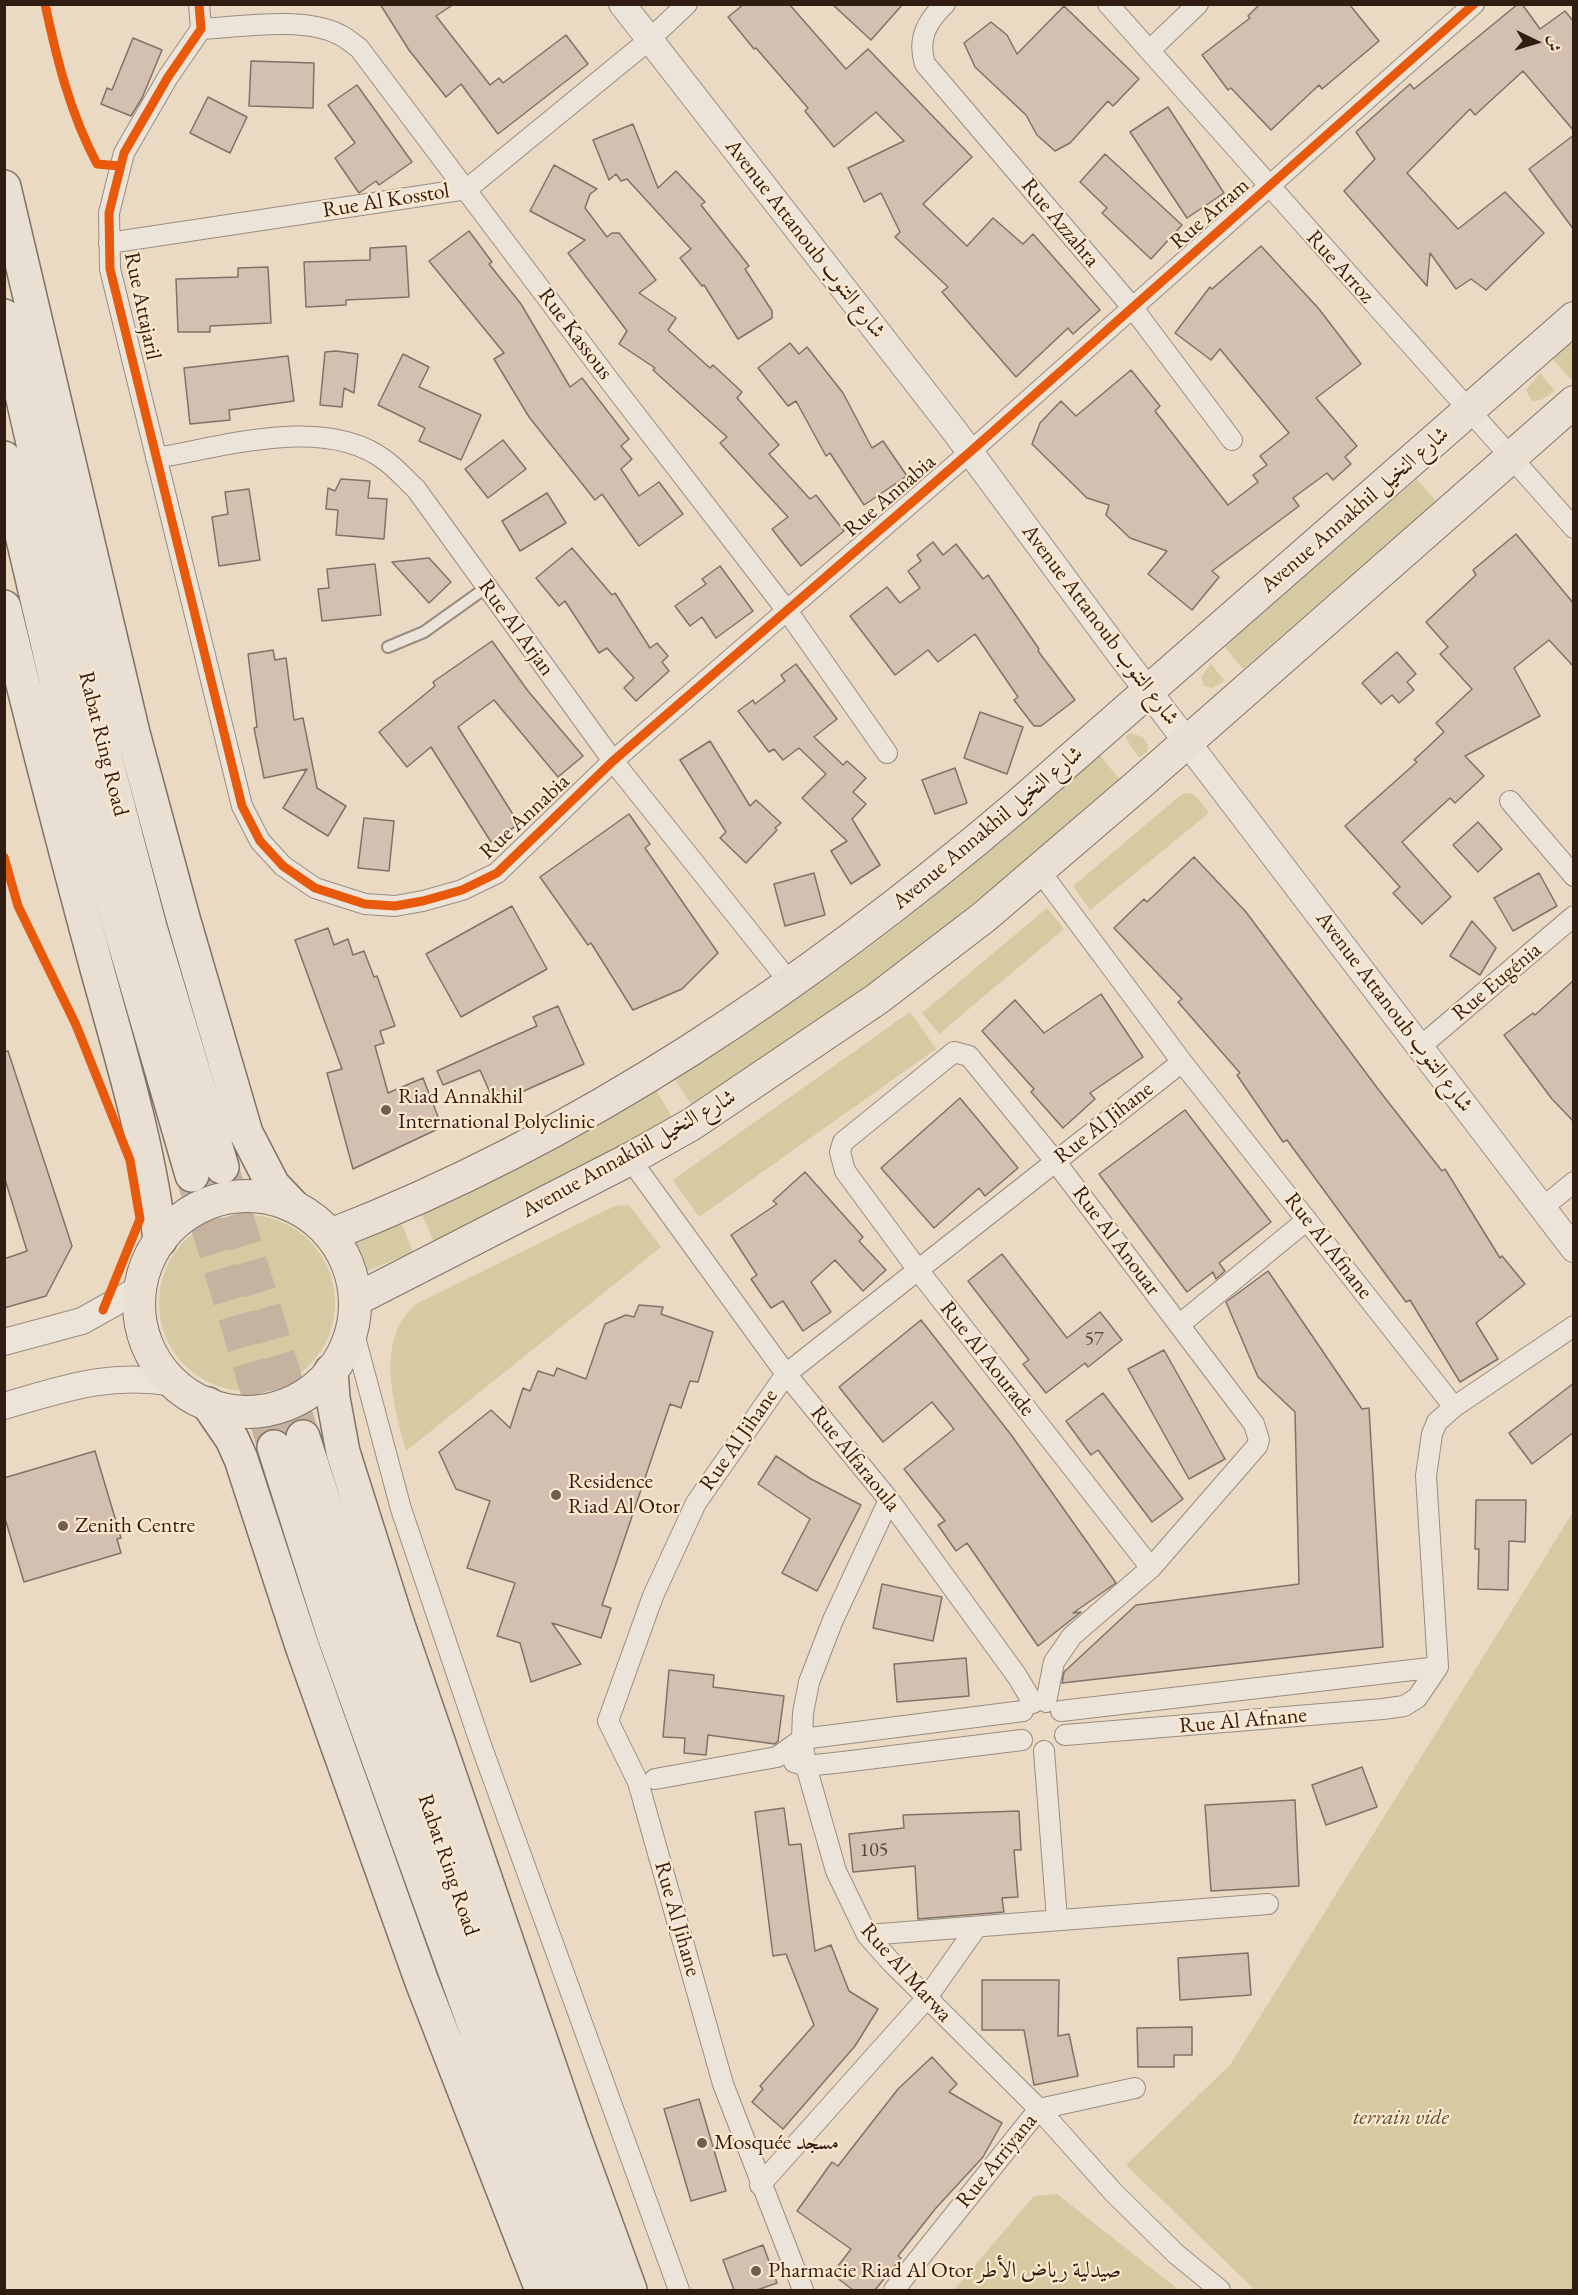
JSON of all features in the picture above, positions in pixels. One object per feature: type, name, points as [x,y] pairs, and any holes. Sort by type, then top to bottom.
[{"type":"highway","points":[[4,187],[133,733],[183,918],[246,1133],[273,1185],[292,1205]]},
{"type":"highway","name":"Rabat Ring Road","points":[[4,316],[101,741],[150,927],[207,1171],[122,934],[75,759],[4,458]]},
{"type":"highway","points":[[4,607],[40,756],[133,1100],[156,1207],[160,1240]]},
{"type":"highway","points":[[332,1371],[333,1398],[343,1452],[395,1616],[567,2117],[630,2290]]},
{"type":"highway","points":[[208,1404],[227,1430],[241,1459],[302,1646],[422,1983],[542,2290]]},
{"type":"highway","name":"Rabat Ring Road","points":[[570,2290],[338,1647],[289,1442],[376,1660],[482,1963],[603,2290]]},
{"type":"main road","name":"Avenue Annakhil شارع النخيل","points":[[330,1235],[402,1207],[605,1102],[791,984],[939,872],[1574,318]]},
{"type":"main road","name":"Avenue Annakhil شارع النخيل","points":[[354,1313],[692,1124],[877,999],[1039,870],[1188,743],[1574,402]]},
{"type":"main road","points":[[261,1197],[292,1205],[313,1218],[330,1235],[343,1254],[352,1276],[354,1313],[341,1358],[315,1388],[296,1400],[275,1408],[241,1411],[208,1404],[174,1383],[150,1350],[140,1309],[141,1288],[150,1257],[160,1240],[184,1217],[220,1199],[261,1197]]},
{"type":"street","points":[[199,4],[201,29]]},
{"type":"street","name":"Avenue Attanoub شارع التنوب","points":[[622,4],[970,452],[1188,743],[1574,1249]]},
{"type":"street","name":"Rue Al Kosstol","points":[[109,243],[467,189],[649,40],[687,4]]},
{"type":"street","name":"Rue Azzahra","points":[[945,4],[929,19],[923,35],[922,56],[925,64],[1132,307],[1232,440]]},
{"type":"street","name":"Rue Arroz","points":[[1108,4],[1269,189],[1574,528]]},
{"type":"street","points":[[1150,50],[1198,4]]},
{"type":"street","name":"Rue Arram","points":[[970,452],[1132,307],[1269,189],[1474,4]]},
{"type":"street","name":"Rue Kassous","points":[[201,29],[286,25],[317,27],[340,35],[360,48],[615,388],[788,612],[887,753]]},
{"type":"street","name":"Rue Attajaril","points":[[156,458],[110,270],[109,213],[124,153],[168,78],[201,29]]},
{"type":"street","name":"Rue Al Arjan","points":[[156,458],[285,437],[324,437],[351,443],[385,460],[416,489],[614,761],[791,984]]},
{"type":"street","name":"Rue Annabia","points":[[156,458],[242,806],[260,841],[283,866],[315,888],[364,904],[395,906],[462,890],[497,873],[614,761],[970,452]]},
{"type":"street","points":[[1510,801],[1574,876]]},
{"type":"street","name":"Rue Al Afnane","points":[[1039,870],[1182,1062],[1454,1407]]},
{"type":"street","name":"Rue Eugénia","points":[[1420,1047],[1574,916]]},
{"type":"street","name":"Rue Al Aourade","points":[[954,1052],[843,1142],[840,1152],[844,1171],[918,1270],[1151,1568]]},
{"type":"street","name":"Rue Al Anouar","points":[[954,1052],[969,1056],[1055,1161],[1254,1424],[1259,1440],[1257,1446],[1151,1568]]},
{"type":"street","name":"Rue Al Jihane","points":[[803,2290],[760,2185],[723,2084],[638,1782],[608,1721],[653,1596],[696,1503],[786,1374],[1182,1062]]},
{"type":"street","name":"Rue Alfaraoula","points":[[630,1159],[786,1374],[889,1500],[1041,1707]]},
{"type":"street","points":[[1542,1208],[1574,1182]]},
{"type":"street","points":[[1179,1325],[1307,1220]]},
{"type":"street","points":[[4,1342],[82,1321],[141,1288]]},
{"type":"street","points":[[354,1313],[398,1499],[478,1737],[679,2290]]},
{"type":"street","points":[[1438,1667],[1426,1476],[1432,1434],[1437,1422],[1454,1407],[1574,1326]]},
{"type":"street","points":[[4,1406],[105,1379],[147,1378],[174,1383]]},
{"type":"street","name":"Rue Al Marwa","points":[[889,1500],[833,1620],[812,1673],[806,1696],[802,1739],[806,1766],[836,1871],[867,1935],[926,1999],[1039,2109],[1114,2193],[1176,2254],[1220,2290]]},
{"type":"street","points":[[1041,1707],[1067,1727],[1065,1735],[1053,1749],[1044,1751],[1028,1747],[1022,1740],[1017,1725],[1041,1707],[1054,1662],[1072,1636],[1151,1568]]},
{"type":"street","name":"Rue Al Afnane","points":[[655,1779],[777,1757],[802,1739],[1041,1707],[1438,1667]]},
{"type":"street","name":"Rue Al Afnane","points":[[1065,1735],[1404,1706],[1425,1689],[1438,1667]]},
{"type":"street","name":"Rue Al Afnane","points":[[777,1757],[806,1766],[1022,1740]]},
{"type":"street","points":[[1044,1751],[1057,1919]]},
{"type":"street","points":[[867,1935],[1268,1904]]},
{"type":"street","points":[[760,2185],[926,1999],[976,1928]]},
{"type":"street","name":"Rue Arriyana","points":[[894,2290],[1039,2109],[1135,2088]]},
{"type":"lane","points":[[388,647],[424,632],[487,587]]},
{"type":"green space","points":[[1573,339],[1573,382],[1552,358]]},
{"type":"green space","points":[[1540,373],[1555,391],[1541,400],[1532,401],[1526,390]]},
{"type":"green space","points":[[1417,479],[1436,501],[1243,669],[1224,646]]},
{"type":"green space","points":[[1211,664],[1225,681],[1212,688],[1204,686],[1201,677]]},
{"type":"green space","points":[[1130,733],[1143,737],[1148,745],[1147,752],[1139,758],[1125,737]]},
{"type":"green space","points":[[1099,754],[1119,779],[1022,863],[931,938],[864,989],[796,1037],[691,1104],[673,1076],[788,1004],[897,926]]},
{"type":"green space","points":[[1190,793],[1197,797],[1209,813],[1090,910],[1073,886],[1182,794]]},
{"type":"green space","points":[[1047,908],[1064,929],[939,1034],[922,1013]]},
{"type":"green space","points":[[910,1012],[936,1049],[699,1217],[673,1180]]},
{"type":"green space","points":[[655,1088],[671,1116],[604,1155],[434,1242],[421,1213]]},
{"type":"green space","points":[[629,1205],[661,1247],[406,1451],[393,1394],[391,1355],[395,1336],[403,1319],[416,1304],[615,1206]]},
{"type":"green space","points":[[247,1215],[281,1222],[296,1230],[309,1241],[320,1254],[328,1269],[335,1303],[328,1337],[320,1352],[309,1365],[296,1376],[281,1384],[247,1391],[213,1384],[198,1376],[185,1365],[174,1352],[166,1337],[159,1303],[166,1269],[174,1254],[185,1241],[198,1230],[213,1222]]},
{"type":"green space","points":[[401,1222],[413,1252],[367,1271],[355,1240]]},
{"type":"green space","name":"terrain vide","points":[[1573,1512],[1573,2290],[1255,2290],[1126,2165],[1230,2065]]},
{"type":"green space","points":[[1057,2194],[1179,2290],[954,2290],[1034,2196]]},
{"type":"building","points":[[380,4],[454,4],[436,16],[490,85],[499,78],[503,83],[566,35],[588,64],[498,134],[461,84],[446,97],[409,50]]},
{"type":"building","points":[[744,4],[789,4],[846,69],[868,49],[972,157],[923,204],[967,246],[993,218],[1023,244],[1033,234],[1100,310],[1073,334],[1068,328],[1016,377],[942,292],[948,287],[895,237],[900,232],[881,193],[864,202],[848,168],[904,141],[876,112],[834,147],[805,111],[808,108],[728,17]]},
{"type":"building","points":[[832,4],[903,4],[871,40]]},
{"type":"building","points":[[1260,4],[1349,4],[1379,41],[1322,89],[1319,85],[1271,130],[1231,88],[1228,90],[1202,55],[1250,18],[1248,16]]},
{"type":"building","points":[[1518,4],[1522,4],[1540,29],[1565,11],[1574,22],[1574,131],[1523,71],[1475,115],[1470,109],[1407,173],[1458,229],[1505,192],[1544,233],[1486,290],[1471,279],[1456,289],[1430,253],[1427,286],[1344,191],[1375,159],[1356,132],[1410,84],[1414,89]]},
{"type":"building","points":[[1064,6],[1139,79],[1113,106],[1108,101],[1070,143],[1055,151],[1037,135],[1026,115],[975,67],[964,43],[991,22],[1007,35],[1017,54]]},
{"type":"building","points":[[133,38],[162,50],[142,98],[131,116],[101,104],[107,88],[112,90]]},
{"type":"building","points":[[251,61],[314,63],[313,108],[249,106]]},
{"type":"building","points":[[357,85],[412,162],[379,185],[376,181],[359,193],[335,158],[355,143],[328,105]]},
{"type":"building","points":[[208,97],[247,117],[230,153],[190,133]]},
{"type":"building","points":[[1168,107],[1224,193],[1187,218],[1130,132]]},
{"type":"building","points":[[633,124],[658,188],[676,171],[705,202],[701,205],[749,266],[745,269],[772,311],[772,318],[738,339],[704,285],[702,286],[680,258],[691,249],[627,179],[621,181],[616,174],[609,180],[593,140]]},
{"type":"building","points":[[1574,135],[1574,230],[1529,169]]},
{"type":"building","points":[[1105,154],[1182,225],[1151,259],[1102,213],[1107,208],[1080,182]]},
{"type":"building","points":[[554,165],[597,189],[590,194],[585,208],[607,237],[612,233],[619,233],[656,280],[639,293],[676,318],[668,330],[710,368],[713,365],[742,392],[737,398],[779,445],[769,454],[810,499],[816,495],[844,531],[801,566],[772,529],[788,517],[720,443],[727,437],[653,370],[655,368],[619,344],[627,331],[568,253],[585,240],[530,211]]},
{"type":"building","points":[[469,231],[492,262],[489,264],[521,304],[570,387],[582,378],[629,439],[621,446],[632,459],[621,469],[639,496],[659,482],[683,514],[639,546],[602,494],[595,500],[529,417],[494,359],[504,353],[429,261]]},
{"type":"building","points":[[406,246],[409,297],[346,300],[346,305],[306,307],[304,262],[370,260],[370,248]]},
{"type":"building","points":[[1261,246],[1319,309],[1361,364],[1316,398],[1357,446],[1345,457],[1351,464],[1333,480],[1327,473],[1293,498],[1299,506],[1212,571],[1219,577],[1192,610],[1148,574],[1167,551],[1130,538],[1106,515],[1109,505],[1087,498],[1032,444],[1040,423],[1061,401],[1076,416],[1131,370],[1160,406],[1155,411],[1228,505],[1258,482],[1253,475],[1267,465],[1260,456],[1289,433],[1220,349],[1211,360],[1175,333],[1210,287],[1212,289]]},
{"type":"building","points":[[268,267],[271,323],[210,326],[210,332],[178,332],[176,279],[238,277],[238,268]]},
{"type":"building","points":[[790,343],[799,354],[807,347],[843,393],[872,448],[883,441],[907,476],[864,505],[830,453],[826,456],[796,401],[788,406],[758,368]]},
{"type":"building","points":[[325,352],[358,354],[354,393],[344,388],[342,407],[320,405]]},
{"type":"building","points":[[403,354],[429,367],[419,387],[481,415],[461,460],[419,441],[425,428],[378,405]]},
{"type":"building","points":[[288,356],[294,401],[229,410],[230,420],[190,424],[184,368]]},
{"type":"building","points":[[503,440],[526,469],[488,498],[465,469]]},
{"type":"building","points":[[341,479],[370,481],[368,498],[387,499],[384,539],[336,535],[338,510],[326,509],[328,488],[335,491]]},
{"type":"building","points":[[249,489],[260,560],[219,566],[212,517],[228,514],[225,492]]},
{"type":"building","points":[[547,493],[566,523],[520,551],[502,521]]},
{"type":"building","points":[[1516,534],[1574,604],[1574,667],[1549,640],[1514,668],[1540,716],[1465,756],[1484,776],[1455,803],[1450,798],[1402,842],[1451,897],[1422,924],[1393,893],[1400,887],[1345,826],[1417,762],[1414,760],[1444,732],[1436,723],[1472,689],[1440,654],[1448,647],[1426,622],[1476,575],[1473,570]]},
{"type":"building","points":[[933,542],[943,555],[956,544],[983,579],[988,575],[1039,649],[1038,651],[1075,700],[1041,726],[1034,726],[1014,700],[1018,697],[975,634],[938,662],[928,650],[895,675],[850,616],[887,587],[900,603],[920,588],[908,571],[921,561],[917,555]]},
{"type":"building","points":[[572,548],[612,595],[615,593],[650,648],[657,643],[668,656],[662,662],[669,671],[636,701],[624,688],[634,678],[607,648],[599,653],[565,601],[559,606],[536,578]]},
{"type":"building","points":[[429,558],[451,582],[429,603],[392,562]]},
{"type":"building","points":[[375,564],[381,615],[322,621],[318,589],[329,588],[327,569]]},
{"type":"building","points":[[720,566],[753,611],[716,638],[702,617],[690,626],[675,606],[706,584],[702,579]]},
{"type":"building","points":[[492,641],[528,691],[583,756],[558,777],[494,700],[458,727],[519,824],[491,842],[431,747],[407,767],[379,732],[435,686],[433,682]]},
{"type":"building","points":[[273,650],[275,660],[286,658],[294,720],[303,718],[317,788],[346,806],[328,836],[283,808],[307,769],[264,778],[254,728],[257,727],[248,654]]},
{"type":"building","points":[[1397,652],[1416,674],[1407,682],[1414,690],[1399,703],[1392,695],[1381,704],[1362,683]]},
{"type":"building","points":[[796,664],[837,719],[814,737],[843,765],[847,761],[866,778],[853,792],[866,804],[852,819],[880,865],[851,884],[831,851],[847,841],[802,798],[826,774],[799,748],[783,760],[774,749],[769,752],[738,711],[753,700],[755,704],[785,681],[781,675]]},
{"type":"building","points":[[980,712],[1023,727],[1007,774],[964,758]]},
{"type":"building","points":[[710,741],[750,806],[756,800],[781,823],[746,863],[720,838],[726,832],[680,760]]},
{"type":"building","points":[[955,768],[967,803],[935,814],[922,780]]},
{"type":"building","points":[[629,814],[650,844],[645,848],[718,953],[682,989],[633,1010],[591,943],[588,945],[540,877]]},
{"type":"building","points":[[364,818],[394,821],[389,871],[358,868]]},
{"type":"building","points":[[1478,822],[1502,849],[1478,872],[1453,845]]},
{"type":"building","points":[[1194,857],[1246,912],[1378,1089],[1442,1171],[1445,1169],[1500,1258],[1502,1256],[1525,1284],[1476,1323],[1498,1359],[1460,1382],[1410,1300],[1406,1302],[1287,1140],[1283,1142],[1237,1075],[1240,1073],[1178,1002],[1182,999],[1114,928],[1144,899],[1147,902]]},
{"type":"building","points":[[814,873],[825,915],[785,926],[774,884]]},
{"type":"building","points":[[1539,873],[1557,906],[1513,931],[1494,898]]},
{"type":"building","points":[[512,906],[547,969],[461,1017],[426,954]]},
{"type":"building","points":[[1472,921],[1496,948],[1480,975],[1450,956]]},
{"type":"building","points":[[328,928],[334,945],[348,939],[353,955],[364,951],[374,977],[377,976],[395,1026],[380,1031],[384,1043],[375,1046],[388,1093],[423,1078],[442,1127],[353,1169],[327,1073],[342,1069],[295,940]]},
{"type":"building","points":[[1574,980],[1574,1122],[1552,1099],[1504,1035],[1533,1013],[1535,1015]]},
{"type":"building","points":[[1101,994],[1143,1057],[1090,1093],[1095,1099],[1063,1128],[1031,1092],[1034,1089],[982,1031],[1015,1000],[1044,1033]]},
{"type":"building","points":[[558,1006],[584,1064],[495,1104],[480,1070],[443,1085],[437,1071],[537,1026],[533,1017]]},
{"type":"building","points":[[8,1051],[72,1246],[46,1296],[4,1308],[4,1259],[27,1251],[4,1176],[4,1052]]},
{"type":"building","points":[[960,1098],[1018,1168],[985,1196],[979,1188],[934,1228],[881,1168]]},
{"type":"building","points":[[1185,1110],[1271,1222],[1219,1263],[1225,1271],[1216,1279],[1213,1272],[1187,1292],[1099,1174]]},
{"type":"building","points":[[805,1172],[863,1237],[859,1241],[886,1270],[863,1291],[835,1260],[811,1282],[831,1312],[803,1331],[783,1301],[771,1308],[751,1279],[757,1275],[731,1235],[777,1204],[773,1201]]},
{"type":"building","points":[[1002,1254],[1067,1338],[1100,1312],[1122,1340],[1088,1367],[1085,1363],[1046,1393],[1023,1364],[1029,1360],[968,1281]]},
{"type":"building","points":[[1268,1271],[1362,1409],[1369,1408],[1383,1647],[1062,1683],[1064,1672],[1136,1605],[1299,1584],[1295,1412],[1258,1377],[1226,1302]]},
{"type":"building","name":"Residence Riad Al Otor","points":[[639,1305],[663,1307],[661,1314],[713,1332],[698,1382],[690,1381],[681,1408],[670,1404],[602,1605],[611,1608],[601,1638],[552,1623],[581,1664],[531,1682],[520,1643],[497,1636],[515,1583],[467,1568],[490,1501],[456,1489],[439,1452],[491,1410],[510,1428],[523,1388],[530,1391],[538,1371],[554,1376],[557,1368],[586,1379],[605,1324],[626,1315],[634,1317]]},
{"type":"building","points":[[921,1320],[1012,1436],[1116,1583],[1073,1613],[1081,1612],[1038,1646],[967,1543],[956,1551],[938,1525],[945,1521],[904,1469],[954,1429],[932,1402],[883,1442],[839,1387]]},
{"type":"building","points":[[1164,1350],[1225,1459],[1189,1479],[1128,1369]]},
{"type":"building","points":[[1574,1383],[1574,1432],[1532,1464],[1509,1433]]},
{"type":"building","points":[[1103,1393],[1183,1499],[1152,1522],[1098,1450],[1091,1455],[1066,1421]]},
{"type":"building","name":"Zenith Centre","points":[[95,1451],[121,1538],[117,1539],[121,1553],[24,1582],[4,1515],[4,1478]]},
{"type":"building","points":[[776,1456],[811,1479],[861,1505],[817,1591],[782,1573],[810,1519],[758,1484]]},
{"type":"building","points":[[1476,1500],[1526,1500],[1525,1542],[1509,1541],[1508,1590],[1478,1589],[1479,1549],[1475,1549]]},
{"type":"building","points":[[882,1584],[942,1597],[933,1641],[873,1628]]},
{"type":"building","points":[[966,1658],[969,1696],[897,1702],[894,1664]]},
{"type":"building","points":[[669,1670],[714,1675],[713,1687],[784,1696],[778,1741],[775,1744],[708,1735],[706,1755],[684,1753],[685,1738],[663,1737]]},
{"type":"building","points":[[1362,1767],[1377,1807],[1326,1825],[1312,1785]]},
{"type":"building","points":[[1295,1800],[1299,1886],[1211,1891],[1205,1805]]},
{"type":"building","points":[[784,1808],[789,1845],[801,1844],[815,1951],[831,1945],[849,1991],[878,2009],[855,2046],[783,2129],[752,2102],[763,2089],[760,2086],[814,2025],[786,1954],[773,1956],[755,1812]]},
{"type":"building","points":[[1019,1811],[1021,1850],[1014,1850],[1018,1897],[1002,1898],[1004,1912],[918,1919],[915,1866],[853,1872],[849,1834],[904,1828],[903,1815]]},
{"type":"building","points":[[1248,1953],[1251,1995],[1180,2000],[1178,1958]]},
{"type":"building","points":[[982,1980],[1059,1980],[1058,2036],[1069,2034],[1078,2076],[1034,2085],[1024,2030],[982,2030]]},
{"type":"building","points":[[1192,2027],[1192,2055],[1174,2055],[1174,2067],[1138,2067],[1137,2028]]},
{"type":"building","points":[[932,2057],[957,2084],[949,2092],[1002,2123],[983,2157],[936,2208],[898,2256],[901,2258],[875,2290],[853,2290],[832,2274],[851,2249],[797,2211],[832,2162],[838,2166],[898,2089]]},
{"type":"building","points":[[699,2099],[726,2191],[691,2201],[664,2109]]},
{"type":"building","points":[[763,2245],[777,2283],[757,2290],[734,2290],[723,2260]]},
{"type":"tunnel","points":[[222,1167],[303,1437]]},
{"type":"tunnel","points":[[192,1175],[274,1447]]},
{"type":"cycle path","points":[[45,4],[65,86],[88,145],[97,164],[120,166]]},
{"type":"cycle path","points":[[199,4],[201,29],[168,77],[124,153],[109,213],[110,269],[242,806],[260,841],[283,866],[315,888],[365,904],[395,906],[462,890],[497,873],[613,761],[970,452],[1474,4]]},
{"type":"cycle path","points":[[4,857],[18,906],[76,1025],[130,1160],[140,1219],[103,1310]]},
{"type":"place","name":"Riad Annakhil International Polyclinic","points":[[386,1110]]},
{"type":"place","name":"Residence Riad Al Otor","points":[[556,1495]]},
{"type":"place","name":"Zenith Centre","points":[[63,1526]]},
{"type":"place","name":"Mosquée مسجد","points":[[702,2143]]},
{"type":"place","name":"Pharmacie Riad Al Otor صيدلية رياض الأطر","points":[[756,2271]]}]
